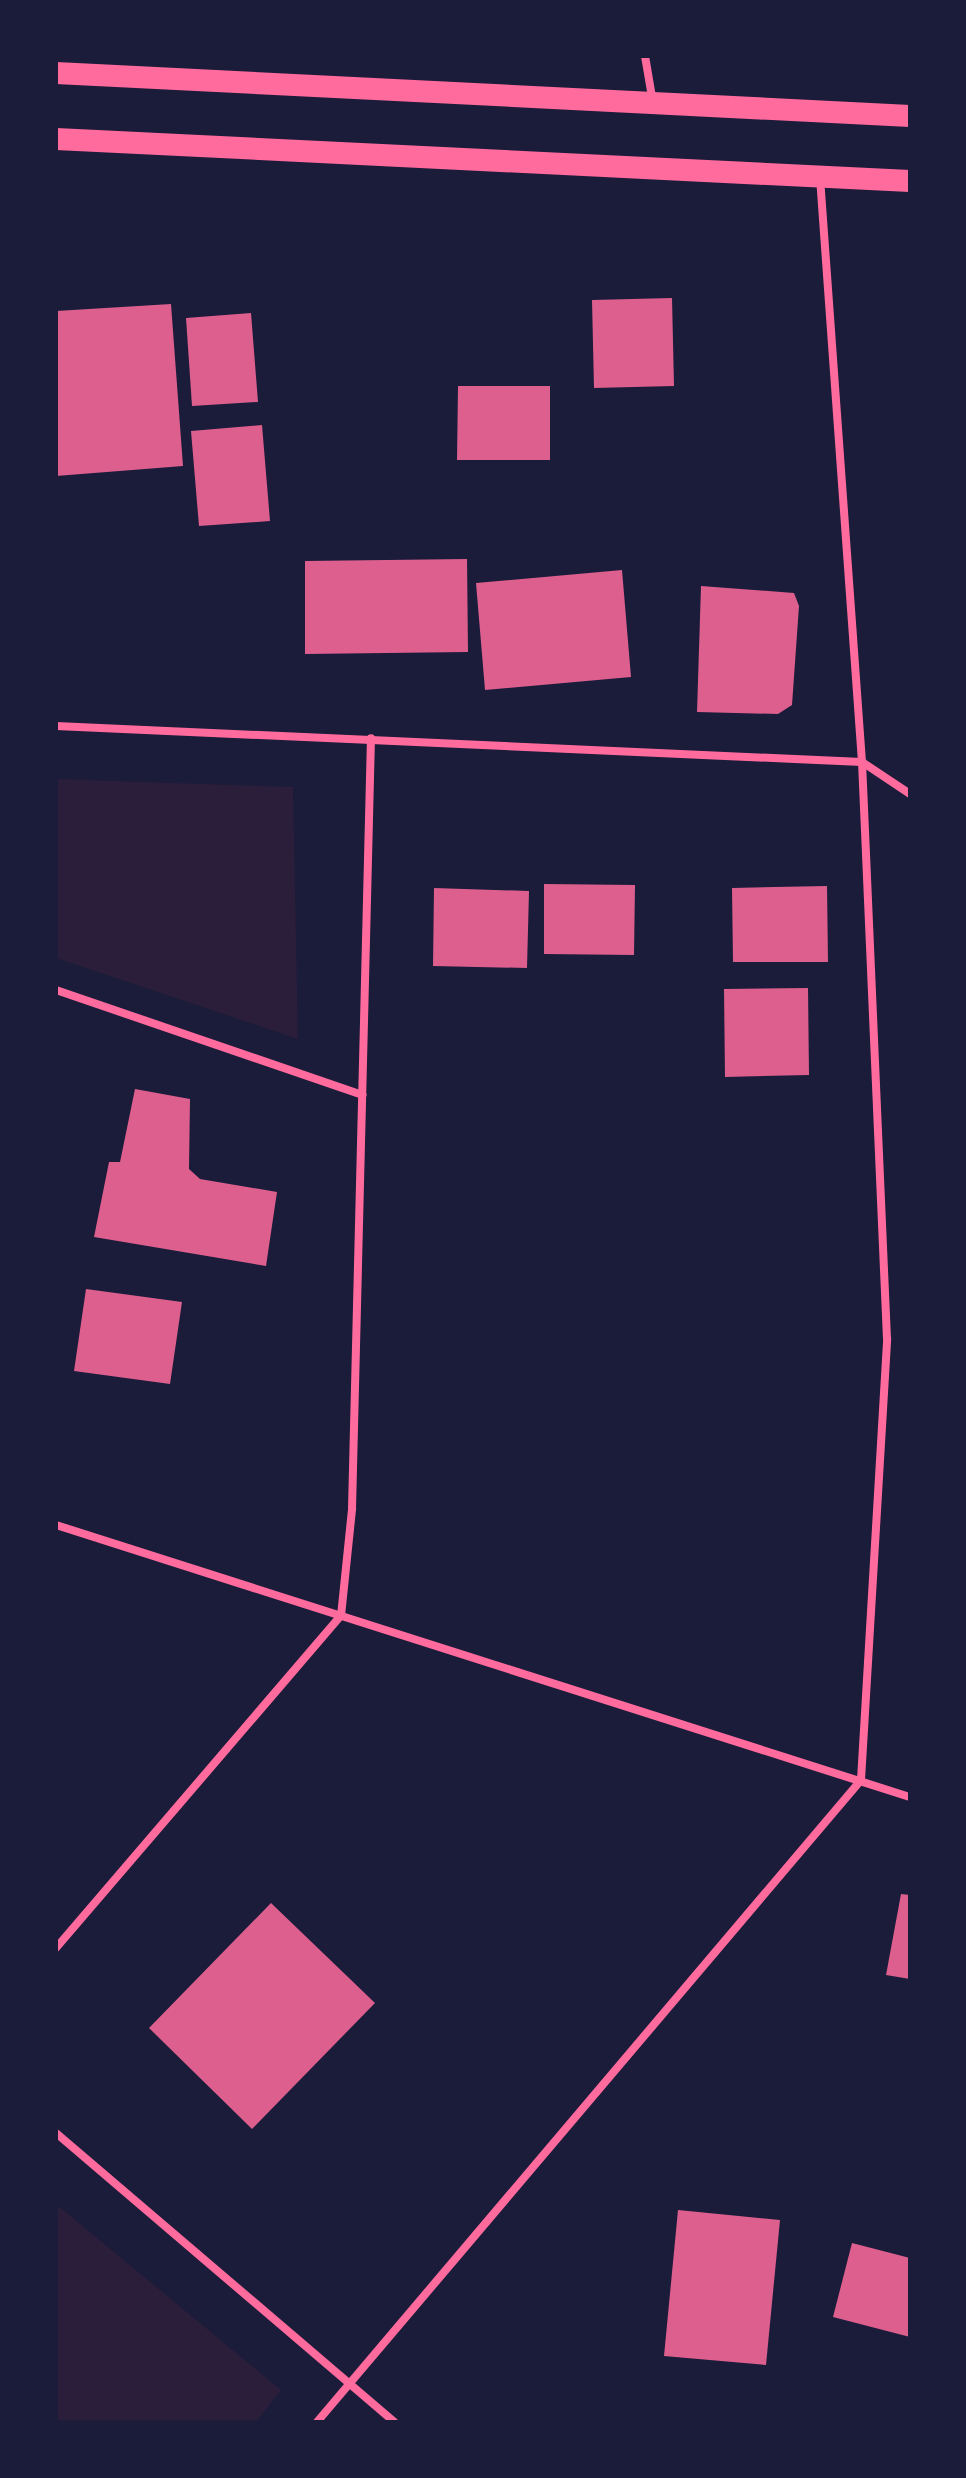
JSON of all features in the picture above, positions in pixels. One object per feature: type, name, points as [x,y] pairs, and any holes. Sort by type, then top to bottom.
[{"type":"highway","points":[[68,70],[910,116]]},
{"type":"highway","points":[[56,139],[910,181]]},
{"type":"street","points":[[645,56],[653,103]]},
{"type":"street","points":[[317,2422],[861,1780],[887,1339],[862,762],[820,176]]},
{"type":"street","points":[[56,726],[862,762],[910,794]]},
{"type":"street","points":[[56,1948],[341,1616],[352,1509],[371,738]]},
{"type":"street","points":[[56,990],[362,1095]]},
{"type":"street","points":[[56,1525],[910,1797]]},
{"type":"street","points":[[56,2133],[394,2422]]},
{"type":"shaded area","points":[[56,779],[293,787],[298,1039],[56,958]]},
{"type":"shaded area","points":[[56,2204],[281,2390],[256,2422],[56,2422]]},
{"type":"building","points":[[672,298],[674,386],[594,388],[592,300]]},
{"type":"building","points":[[171,304],[183,466],[56,476],[56,311]]},
{"type":"building","points":[[251,313],[258,402],[192,406],[186,318]]},
{"type":"building","points":[[458,386],[550,386],[550,460],[457,460]]},
{"type":"building","points":[[262,425],[270,521],[199,526],[191,431]]},
{"type":"building","points":[[467,559],[468,652],[305,654],[305,561]]},
{"type":"building","points":[[622,570],[631,677],[485,690],[476,583]]},
{"type":"building","points":[[701,586],[794,593],[799,606],[792,705],[778,714],[697,712]]},
{"type":"building","points":[[544,884],[635,885],[634,955],[544,954]]},
{"type":"building","points":[[827,886],[828,962],[733,962],[732,888]]},
{"type":"building","points":[[434,888],[529,891],[527,968],[433,966]]},
{"type":"building","points":[[808,988],[809,1075],[725,1077],[724,989]]},
{"type":"building","points":[[135,1089],[190,1099],[189,1169],[200,1179],[277,1192],[266,1266],[94,1237],[109,1162],[120,1162]]},
{"type":"building","points":[[86,1289],[182,1302],[170,1384],[74,1371]]},
{"type":"building","points":[[901,1894],[910,1895],[910,1979],[886,1975]]},
{"type":"building","points":[[271,1903],[375,2003],[252,2129],[149,2028]]},
{"type":"building","points":[[678,2210],[780,2220],[766,2365],[664,2356]]},
{"type":"building","points":[[852,2243],[910,2258],[910,2337],[833,2317]]}]
